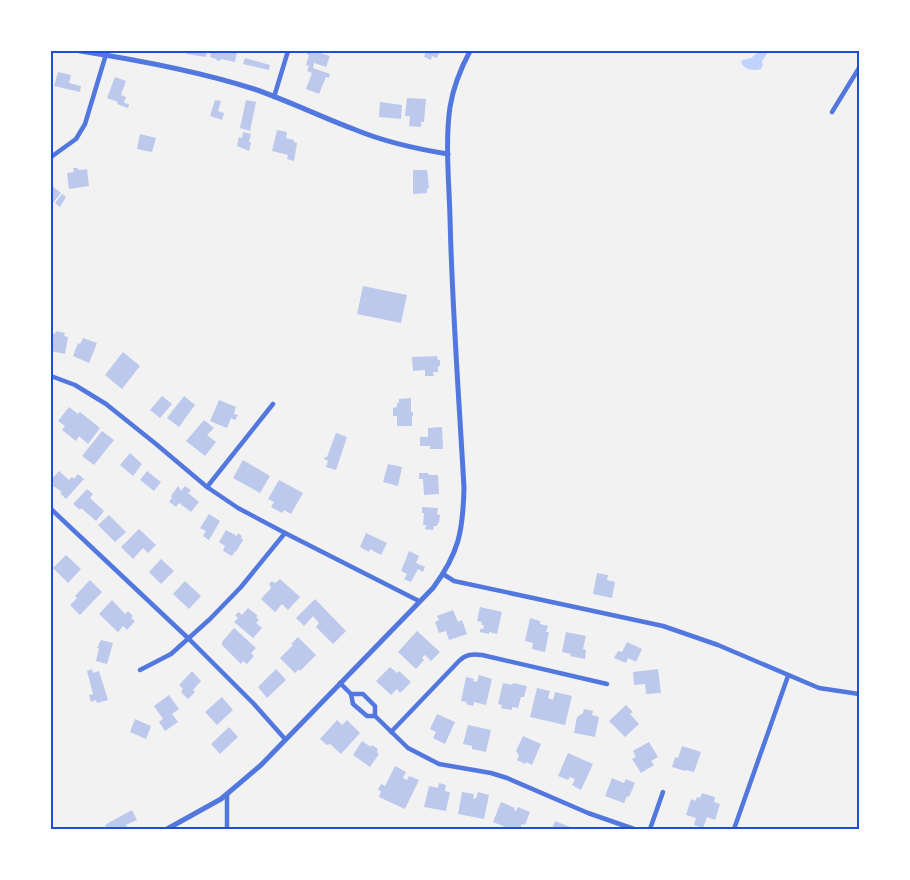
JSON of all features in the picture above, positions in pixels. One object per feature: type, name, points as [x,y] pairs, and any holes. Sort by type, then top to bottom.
[{"type":"street","points":[[80,51],[106,53],[211,77],[274,97],[379,139],[448,154]]},
{"type":"street","points":[[274,97],[288,51]]},
{"type":"street","points":[[167,829],[227,794],[261,765],[433,588],[450,563],[463,517],[464,488],[451,265],[448,154],[452,95],[470,51]]},
{"type":"street","points":[[51,157],[76,139],[85,124],[106,53]]},
{"type":"street","points":[[832,112],[859,68]]},
{"type":"street","points":[[51,376],[75,385],[106,404],[207,487],[238,508],[419,601]]},
{"type":"street","points":[[207,487],[273,404]]},
{"type":"street","points":[[51,509],[189,639],[254,704],[285,739]]},
{"type":"street","points":[[140,670],[171,654],[189,639],[241,587],[285,533]]},
{"type":"street","points":[[443,574],[454,581],[663,626],[718,645],[819,688],[859,694]]},
{"type":"street","points":[[391,732],[464,656],[471,654],[607,684]]},
{"type":"street","points":[[734,829],[788,676]]},
{"type":"street","points":[[340,683],[351,694],[353,704],[367,716],[375,717],[408,748],[439,764],[507,778],[588,813],[634,829]]},
{"type":"street","points":[[351,694],[363,694],[375,705],[375,717]]},
{"type":"street","points":[[651,829],[663,792]]},
{"type":"street","points":[[227,794],[227,829]]},
{"type":"water","points":[[760,51],[768,52],[762,61],[761,69],[750,69],[742,65],[743,60],[751,58]]},
{"type":"building","points":[[186,51],[207,51],[206,57],[186,54]]},
{"type":"building","points":[[211,51],[237,51],[235,62],[216,60],[210,57]]},
{"type":"building","points":[[308,51],[330,56],[326,67],[314,63],[313,68],[330,74],[329,78],[326,77],[319,94],[306,89],[312,73],[307,71]]},
{"type":"building","points":[[426,51],[440,51],[437,58],[432,56],[431,60],[424,57]]},
{"type":"building","points":[[245,58],[270,65],[269,70],[243,64]]},
{"type":"building","points":[[58,72],[71,75],[69,83],[81,86],[80,92],[54,86]]},
{"type":"building","points":[[115,77],[126,81],[121,95],[126,97],[124,103],[129,104],[128,108],[107,98]]},
{"type":"building","points":[[407,98],[426,99],[424,122],[421,122],[421,127],[409,126],[410,116],[405,116]]},
{"type":"building","points":[[215,100],[221,101],[218,111],[224,113],[222,120],[210,116]]},
{"type":"building","points":[[246,100],[256,102],[250,131],[240,128]]},
{"type":"building","points":[[380,102],[402,105],[401,119],[379,117]]},
{"type":"building","points":[[277,130],[287,132],[286,138],[297,143],[294,161],[287,159],[288,155],[272,151]]},
{"type":"building","points":[[243,132],[251,134],[249,151],[237,146]]},
{"type":"building","points":[[140,134],[156,138],[152,152],[137,149]]},
{"type":"building","points":[[73,168],[87,169],[89,186],[69,189],[67,173],[74,172]]},
{"type":"building","points":[[413,170],[427,170],[429,188],[427,193],[413,194]]},
{"type":"building","points":[[51,185],[61,193],[52,204],[51,203]]},
{"type":"building","points":[[62,194],[66,197],[60,207],[55,203]]},
{"type":"building","points":[[363,286],[407,295],[401,323],[357,314]]},
{"type":"building","points":[[56,331],[65,333],[64,336],[68,337],[65,354],[51,351],[51,333],[55,334]]},
{"type":"building","points":[[83,338],[97,343],[89,363],[73,356],[78,343],[80,344]]},
{"type":"building","points":[[123,352],[140,366],[122,389],[105,375]]},
{"type":"building","points":[[437,356],[440,366],[438,366],[438,372],[433,372],[434,376],[425,376],[425,370],[413,371],[412,357]]},
{"type":"building","points":[[162,396],[172,404],[160,418],[150,410]]},
{"type":"building","points":[[184,396],[195,405],[179,427],[167,418]]},
{"type":"building","points":[[411,398],[412,426],[397,426],[397,416],[393,416],[393,408],[397,407],[399,399]]},
{"type":"building","points":[[219,400],[236,407],[234,414],[238,415],[235,420],[231,418],[227,428],[210,421]]},
{"type":"building","points":[[69,407],[78,414],[80,412],[100,428],[88,444],[79,436],[76,441],[62,430],[65,426],[58,421]]},
{"type":"building","points":[[204,420],[214,428],[207,435],[216,442],[205,456],[186,441]]},
{"type":"building","points":[[442,427],[443,449],[420,446],[420,437],[428,437],[428,428]]},
{"type":"building","points":[[102,431],[114,440],[94,465],[82,456]]},
{"type":"building","points":[[336,433],[347,437],[336,470],[326,467],[328,461],[324,459],[327,457]]},
{"type":"building","points":[[130,453],[142,464],[133,476],[120,465]]},
{"type":"building","points":[[243,460],[270,476],[260,493],[233,478]]},
{"type":"building","points":[[388,464],[402,467],[398,486],[383,482]]},
{"type":"building","points":[[59,471],[69,480],[72,477],[74,479],[78,474],[84,479],[66,499],[60,493],[62,492],[52,485],[54,483],[51,480]]},
{"type":"building","points":[[147,471],[161,482],[154,491],[140,480]]},
{"type":"building","points":[[419,473],[438,475],[439,494],[424,495],[423,479],[419,479]]},
{"type":"building","points":[[279,480],[303,493],[291,514],[284,510],[282,513],[271,507],[274,502],[268,499]]},
{"type":"building","points":[[178,486],[181,491],[185,486],[191,490],[188,493],[199,502],[191,512],[179,503],[176,507],[169,502]]},
{"type":"building","points":[[87,489],[93,494],[90,498],[104,511],[96,521],[73,504]]},
{"type":"building","points":[[422,507],[438,508],[439,523],[434,526],[433,530],[425,529],[426,525],[423,525]]},
{"type":"building","points":[[209,514],[220,521],[209,540],[203,536],[206,531],[200,528]]},
{"type":"building","points":[[109,515],[126,532],[115,542],[98,525]]},
{"type":"building","points":[[139,529],[156,545],[148,553],[143,548],[133,559],[121,547]]},
{"type":"building","points":[[226,530],[237,536],[238,533],[243,540],[232,556],[223,551],[225,546],[219,542]]},
{"type":"building","points":[[366,533],[387,543],[381,555],[360,547]]},
{"type":"building","points":[[409,551],[419,556],[416,563],[425,567],[423,572],[418,569],[411,582],[404,579],[407,574],[401,571]]},
{"type":"building","points":[[66,555],[81,569],[68,583],[53,568]]},
{"type":"building","points":[[161,559],[174,571],[161,584],[149,572]]},
{"type":"building","points":[[597,573],[608,575],[607,580],[615,582],[612,598],[593,594]]},
{"type":"building","points":[[280,579],[300,597],[288,610],[282,604],[275,612],[261,599],[271,588],[269,584]]},
{"type":"building","points":[[90,580],[102,592],[80,615],[70,605]]},
{"type":"building","points":[[185,581],[201,596],[189,609],[173,594]]},
{"type":"building","points":[[315,599],[346,631],[333,644],[316,627],[319,623],[313,616],[304,626],[296,618]]},
{"type":"building","points":[[112,600],[125,614],[128,611],[133,616],[131,618],[135,621],[127,630],[123,626],[118,632],[99,614]]},
{"type":"building","points":[[480,607],[502,612],[497,634],[480,632],[484,625],[477,621]]},
{"type":"building","points":[[248,608],[258,616],[256,617],[259,620],[256,623],[262,628],[253,638],[234,622],[238,618],[235,615],[239,612],[242,615]]},
{"type":"building","points":[[453,610],[458,622],[462,620],[467,634],[449,640],[446,631],[439,633],[435,622],[439,620],[437,616]]},
{"type":"building","points":[[530,618],[548,626],[545,652],[532,649],[533,643],[525,641]]},
{"type":"building","points":[[234,628],[256,648],[251,653],[254,656],[247,664],[243,661],[241,664],[222,645]]},
{"type":"building","points":[[417,631],[440,652],[431,661],[425,655],[422,658],[424,660],[416,669],[398,652]]},
{"type":"building","points":[[566,632],[586,636],[583,649],[586,650],[585,659],[562,652]]},
{"type":"building","points":[[298,637],[316,655],[295,673],[280,658]]},
{"type":"building","points":[[101,640],[113,643],[107,664],[96,661],[99,648],[97,648]]},
{"type":"building","points":[[627,642],[642,649],[636,662],[628,658],[626,663],[614,658],[618,651],[622,652]]},
{"type":"building","points":[[390,667],[397,673],[399,671],[411,682],[400,693],[397,689],[391,695],[376,681]]},
{"type":"building","points":[[92,669],[93,673],[99,671],[108,700],[91,702],[89,695],[93,694],[87,671]]},
{"type":"building","points":[[276,669],[286,680],[267,698],[258,687]]},
{"type":"building","points":[[658,669],[661,693],[646,694],[645,684],[634,685],[633,672]]},
{"type":"building","points":[[192,671],[201,681],[188,699],[181,692],[183,689],[179,685]]},
{"type":"building","points":[[479,675],[492,679],[486,705],[474,702],[473,706],[466,704],[467,702],[461,701],[466,677],[477,682]]},
{"type":"building","points":[[503,683],[527,686],[518,708],[512,707],[512,710],[501,708],[502,705],[498,704]]},
{"type":"building","points":[[537,688],[550,691],[548,698],[553,700],[555,692],[572,696],[565,725],[530,717]]},
{"type":"building","points":[[169,695],[179,709],[172,714],[178,722],[165,731],[159,722],[163,719],[154,706]]},
{"type":"building","points":[[222,697],[233,710],[217,725],[205,712]]},
{"type":"building","points":[[626,705],[633,712],[630,714],[639,724],[625,737],[609,721]]},
{"type":"building","points":[[584,709],[593,711],[592,715],[599,717],[595,737],[574,733],[577,717],[583,713]]},
{"type":"building","points":[[437,714],[455,722],[445,744],[433,738],[436,732],[430,729]]},
{"type":"building","points":[[135,719],[151,726],[146,739],[130,732]]},
{"type":"building","points":[[337,720],[342,725],[347,720],[360,733],[341,754],[320,739]]},
{"type":"building","points":[[468,725],[491,730],[486,752],[463,744]]},
{"type":"building","points":[[229,727],[238,737],[220,754],[211,744]]},
{"type":"building","points":[[523,736],[541,744],[532,765],[517,760],[519,756],[516,751]]},
{"type":"building","points":[[362,741],[378,749],[379,754],[370,767],[353,755]]},
{"type":"building","points":[[649,742],[658,757],[651,761],[654,765],[641,773],[632,759],[636,757],[633,751]]},
{"type":"building","points":[[682,746],[701,752],[694,772],[672,767]]},
{"type":"building","points":[[568,753],[593,764],[581,790],[572,785],[575,779],[570,777],[568,780],[558,776]]},
{"type":"building","points":[[395,766],[406,772],[403,778],[407,780],[409,776],[419,780],[405,809],[379,797],[381,791],[378,790],[381,784],[385,786]]},
{"type":"building","points":[[612,778],[624,783],[626,779],[635,783],[624,803],[605,796]]},
{"type":"building","points":[[439,783],[446,785],[445,791],[450,792],[446,811],[424,807],[429,786],[438,788]]},
{"type":"building","points":[[462,792],[474,794],[473,799],[476,798],[478,792],[489,795],[484,819],[458,814]]},
{"type":"building","points":[[702,793],[715,797],[714,802],[720,804],[715,820],[707,817],[703,828],[694,825],[696,818],[686,815],[691,799],[695,801]]},
{"type":"building","points":[[501,802],[515,808],[516,811],[518,807],[530,812],[525,825],[522,824],[520,829],[510,829],[493,822]]},
{"type":"building","points":[[132,810],[137,820],[126,825],[129,829],[107,829],[105,825]]},
{"type":"building","points":[[555,821],[570,827],[569,829],[552,829]]}]
